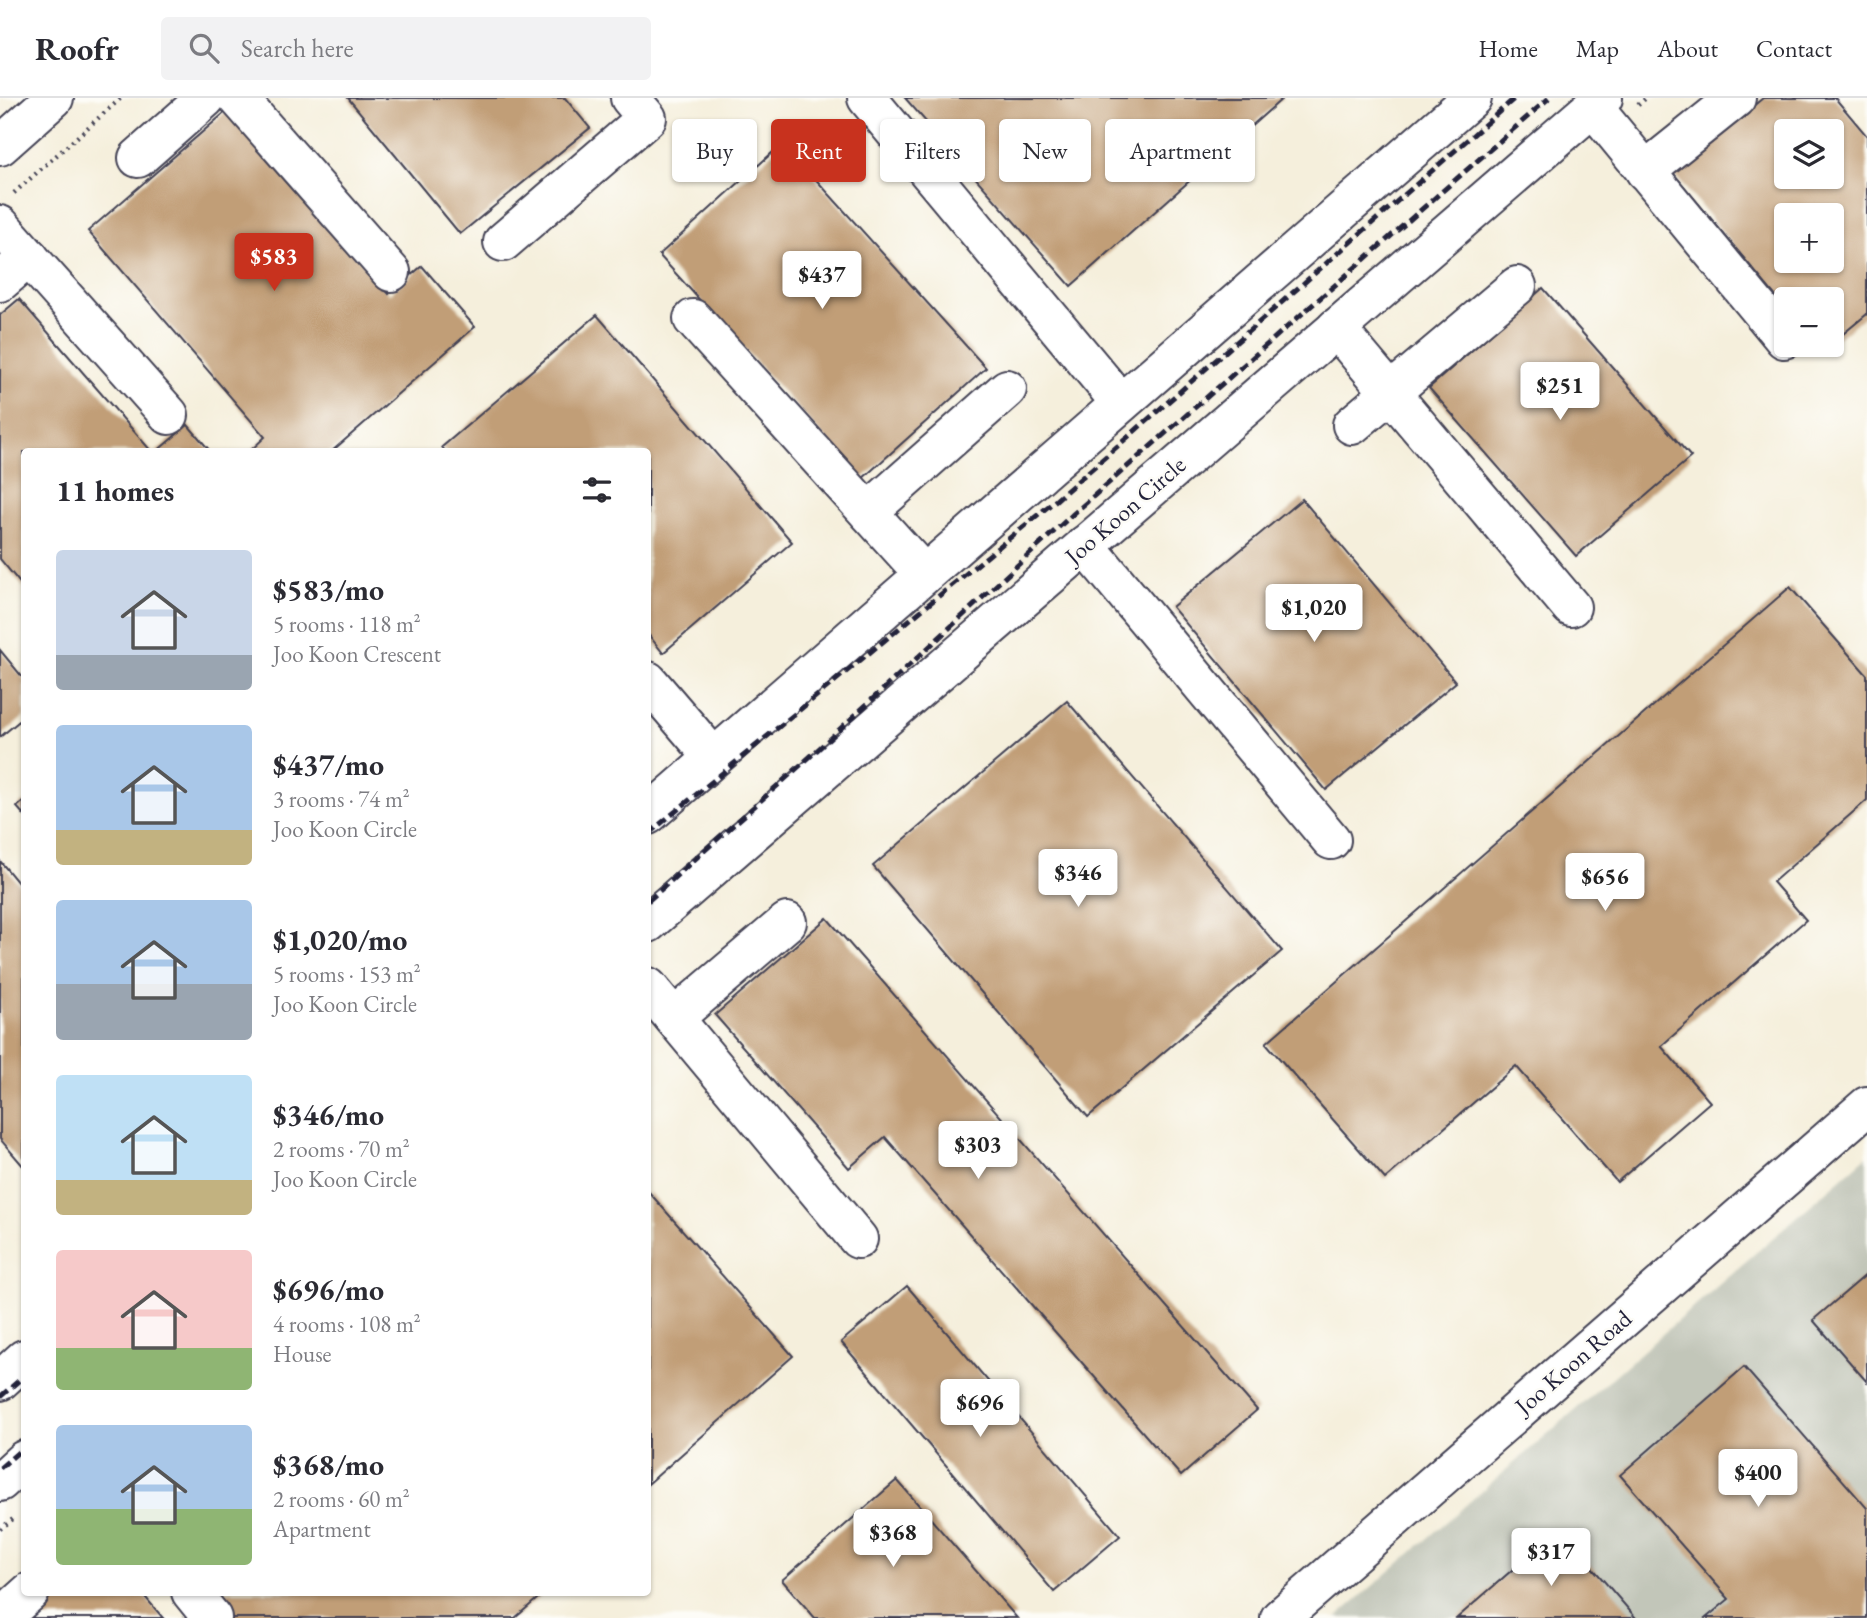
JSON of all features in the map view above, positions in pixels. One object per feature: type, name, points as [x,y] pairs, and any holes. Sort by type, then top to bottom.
[{"type":"street","points":[[0,146],[54,98]]},
{"type":"street","points":[[138,158],[206,98]]},
{"type":"street","points":[[238,98],[391,272]]},
{"type":"street","points":[[503,242],[647,118],[630,98]]},
{"type":"street","points":[[867,98],[1119,402]]},
{"type":"street","points":[[651,811],[1472,98]]},
{"type":"street","points":[[1645,171],[1736,98]]},
{"type":"street","points":[[1598,102],[1645,171],[1774,327]]},
{"type":"street","name":"Joo Koon Circle","points":[[651,920],[1598,102]]},
{"type":"street","points":[[5,211],[29,257],[169,415]]},
{"type":"street","points":[[0,282],[29,257]]},
{"type":"street","points":[[1352,425],[1517,286]]},
{"type":"street","points":[[693,319],[923,573]]},
{"type":"street","points":[[1336,328],[1571,607]]},
{"type":"street","points":[[868,512],[1007,389]]},
{"type":"street","points":[[1085,545],[1331,839]]},
{"type":"street","points":[[651,685],[713,757]]},
{"type":"street","points":[[674,1018],[786,922]]},
{"type":"street","points":[[651,991],[858,1239]]},
{"type":"street","name":"Joo Koon Road","points":[[1280,1618],[1867,1106]]},
{"type":"street","points":[[0,1381],[21,1362]]},
{"type":"street","points":[[0,1482],[21,1463]]},
{"type":"street","points":[[1,1618],[26,1596]]},
{"type":"street","points":[[194,1596],[212,1618]]},
{"type":"path","points":[[5,211],[121,98]]},
{"type":"shaded area","points":[[1867,1156],[1867,1618],[1336,1618]]},
{"type":"building","points":[[348,98],[565,98],[590,128],[460,234]]},
{"type":"building","points":[[905,98],[1283,98],[1255,123],[1255,119],[1105,119],[1105,182],[1188,182],[1071,286],[979,182],[985,182],[985,119],[924,119]]},
{"type":"building","points":[[1763,98],[1835,98],[1867,136],[1867,314],[1844,333],[1844,287],[1774,287],[1774,294],[1673,173]]},
{"type":"building","points":[[229,109],[389,294],[422,266],[475,327],[336,448],[253,448],[265,437],[88,231]]},
{"type":"building","points":[[771,154],[771,182],[818,182],[986,368],[862,479],[659,255],[740,182],[757,182],[757,166]]},
{"type":"building","points":[[1543,288],[1691,457],[1576,556],[1429,388]]},
{"type":"building","points":[[19,299],[149,448],[21,448],[21,584],[0,559],[0,315]]},
{"type":"building","points":[[597,315],[792,542],[663,653],[651,638],[651,448],[442,447]]},
{"type":"building","points":[[188,425],[208,448],[161,448]]},
{"type":"building","points":[[1302,499],[1456,682],[1326,790],[1172,607]]},
{"type":"building","points":[[1790,587],[1867,675],[1867,800],[1773,882],[1806,920],[1661,1046],[1710,1102],[1617,1182],[1516,1066],[1385,1179],[1266,1043]]},
{"type":"building","points":[[0,650],[21,675],[21,720],[0,737]]},
{"type":"building","points":[[1067,701],[1282,951],[1088,1117],[873,866]]},
{"type":"building","points":[[0,861],[21,886],[21,1164],[0,1139]]},
{"type":"building","points":[[827,918],[1257,1410],[1181,1476],[885,1137],[849,1168],[715,1015]]},
{"type":"building","points":[[651,1194],[793,1356],[651,1481]]},
{"type":"building","points":[[1867,1274],[1867,1382],[1813,1320]]},
{"type":"building","points":[[907,1286],[1120,1536],[1054,1592],[841,1342]]},
{"type":"building","points":[[1744,1367],[1867,1508],[1867,1618],[1706,1618],[1729,1599],[1620,1475]]},
{"type":"building","points":[[897,1480],[1017,1618],[815,1618],[782,1580]]},
{"type":"building","points":[[1559,1529],[1636,1618],[1457,1618]]},
{"type":"building","points":[[42,1596],[144,1596],[163,1618],[17,1618]]},
{"type":"building","points":[[213,1596],[540,1596],[515,1618],[232,1618]]},
{"type":"railway","points":[[651,832],[1056,500],[1515,98]]},
{"type":"railway","points":[[651,898],[813,754],[1072,515],[1549,98]]},
{"type":"railway","points":[[0,1397],[21,1379]]},
{"type":"railway","points":[[0,1468],[21,1450]]}]
